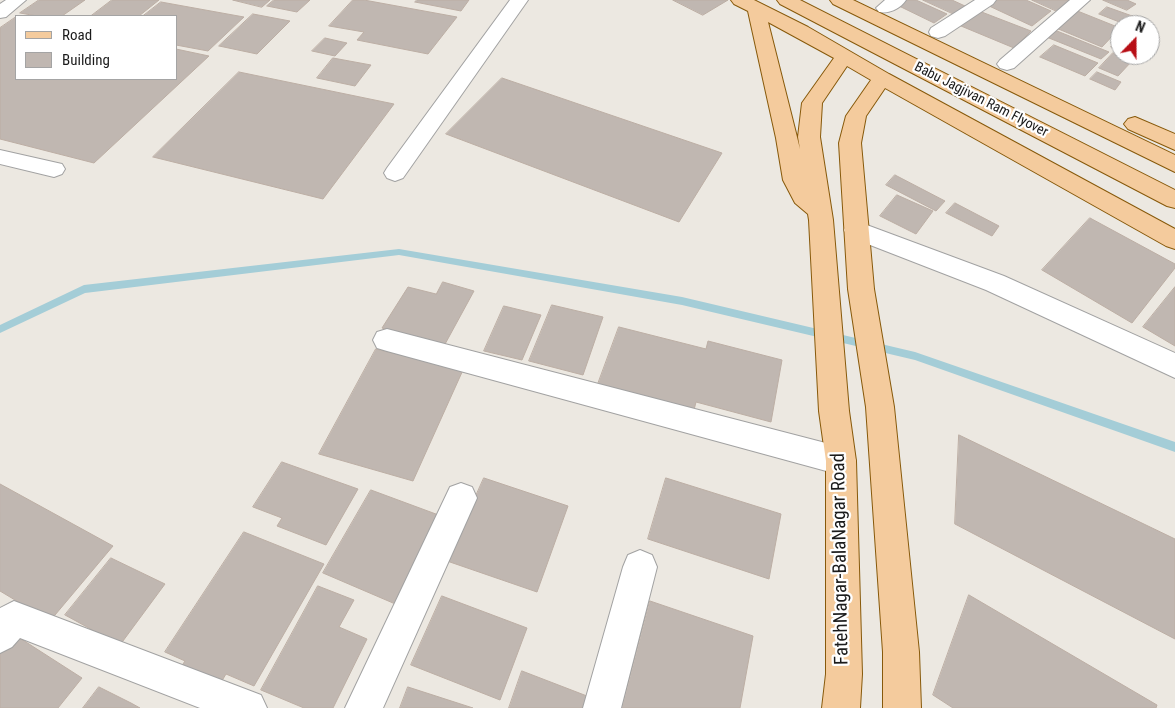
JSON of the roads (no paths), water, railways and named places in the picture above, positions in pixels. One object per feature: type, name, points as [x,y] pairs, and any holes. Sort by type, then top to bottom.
[{"type":"main road","name":"Babu Jagjivan Ram Flyover","points":[[786,0],[1175,200]]},
{"type":"main road","name":"Babu Jagjivan Ram Flyover","points":[[839,0],[1175,164]]},
{"type":"main road","points":[[868,0],[895,8],[938,32],[1175,143]]},
{"type":"main road","points":[[748,4],[801,31],[844,57],[1175,240]]},
{"type":"main road","points":[[748,4],[787,138],[794,180],[803,197],[821,216]]},
{"type":"main road","name":"FatehNagar-BalaNagar Road","points":[[841,708],[844,674],[841,461],[834,411],[821,216],[809,137],[812,103],[844,57]]},
{"type":"main road","points":[[882,78],[856,116],[850,143],[861,289],[880,407],[901,652],[902,708]]},
{"type":"street","points":[[0,12],[17,0]]},
{"type":"street","points":[[395,173],[519,0]]},
{"type":"street","points":[[938,32],[987,0]]},
{"type":"street","points":[[1007,64],[1081,0]]},
{"type":"street","points":[[0,156],[54,169]]},
{"type":"street","points":[[856,230],[995,283],[1175,366]]},
{"type":"street","points":[[387,340],[841,461]]},
{"type":"street","points":[[364,708],[461,498]]},
{"type":"street","points":[[602,708],[640,567]]},
{"type":"street","points":[[5,621],[248,708]]},
{"type":"waterway","points":[[0,329],[84,289],[399,252],[682,301],[915,356],[1175,447]]}]
